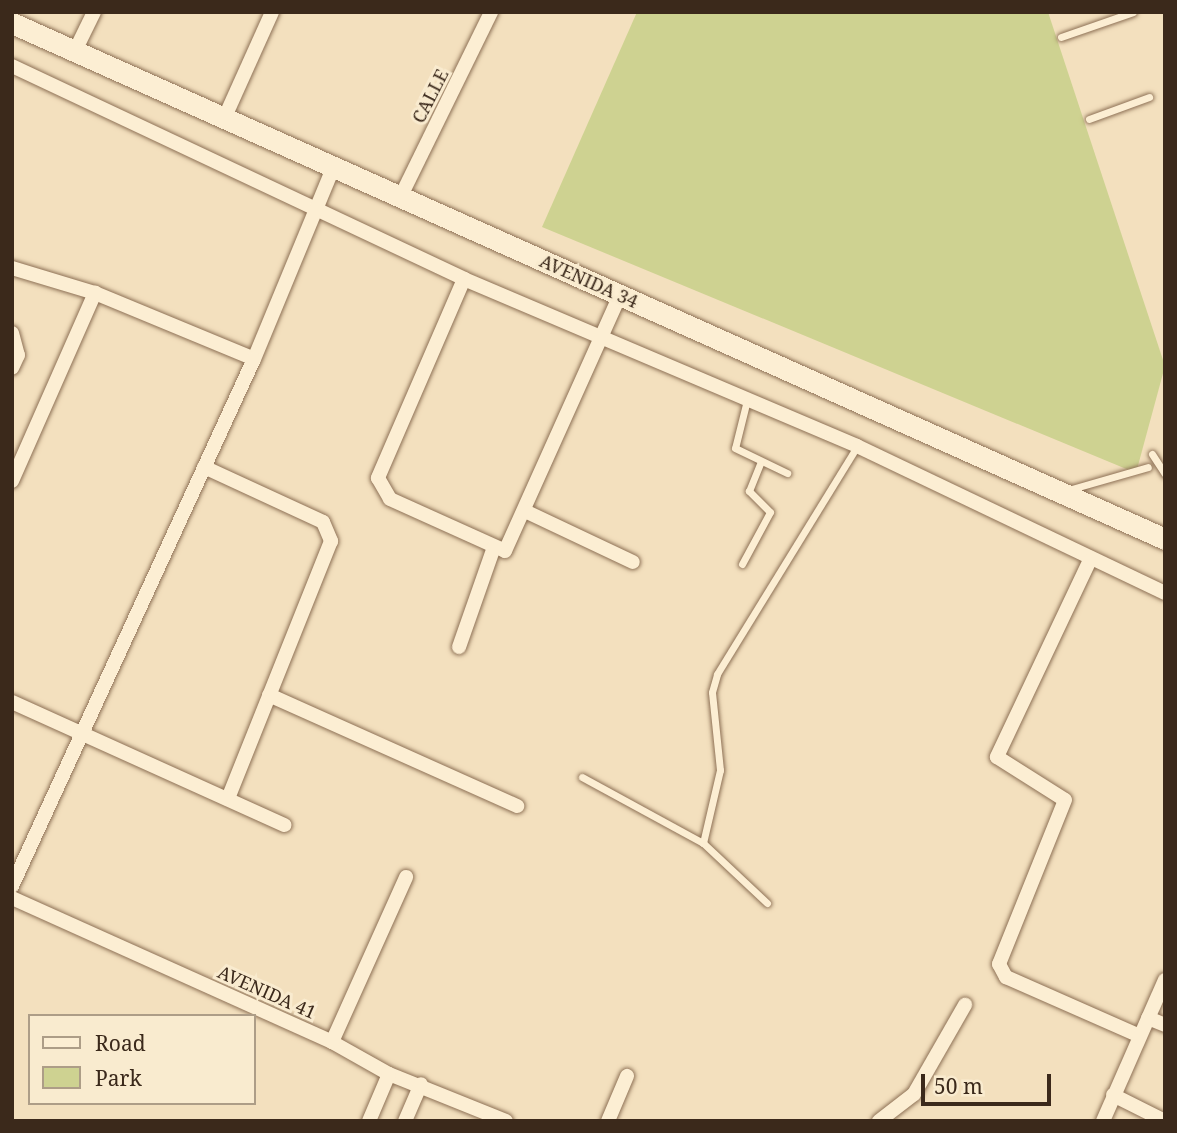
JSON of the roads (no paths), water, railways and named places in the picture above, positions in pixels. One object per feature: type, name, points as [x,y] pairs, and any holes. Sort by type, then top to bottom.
[{"type":"street","points":[[75,51],[94,12]]},
{"type":"street","points":[[224,119],[272,12]]},
{"type":"street","name":"CALLE","points":[[401,196],[491,12]]},
{"type":"street","name":"AVENIDA 34","points":[[12,23],[1165,539]]},
{"type":"street","points":[[12,66],[464,279],[857,446],[1090,560],[1165,593]]},
{"type":"street","points":[[12,886],[254,359],[334,168]]},
{"type":"street","points":[[12,268],[95,293],[254,359]]},
{"type":"street","points":[[464,279],[378,478],[390,499],[494,547],[510,550],[620,295]]},
{"type":"street","points":[[12,481],[95,293]]},
{"type":"street","points":[[12,333],[18,355],[12,368]]},
{"type":"street","points":[[204,467],[330,530],[327,555],[228,799]]},
{"type":"street","points":[[527,512],[632,562]]},
{"type":"street","points":[[459,648],[494,547]]},
{"type":"street","points":[[1090,560],[998,757],[1065,800],[999,964],[1006,977],[1140,1036]]},
{"type":"street","points":[[269,695],[517,806]]},
{"type":"street","points":[[12,702],[285,825]]},
{"type":"street","points":[[332,1042],[406,877]]},
{"type":"street","name":"AVENIDA 41","points":[[12,898],[332,1042],[389,1074],[421,1084],[506,1121]]},
{"type":"street","points":[[1103,1121],[1165,980]]},
{"type":"street","points":[[878,1121],[914,1094],[965,1005]]},
{"type":"street","points":[[1148,1018],[1165,1025]]},
{"type":"street","points":[[369,1121],[389,1074]]},
{"type":"street","points":[[608,1121],[627,1076]]},
{"type":"street","points":[[405,1121],[421,1084]]},
{"type":"street","points":[[1113,1096],[1165,1121]]},
{"type":"lane","points":[[1060,37],[1133,12]]},
{"type":"lane","points":[[1089,119],[1149,97]]},
{"type":"lane","points":[[748,399],[734,448],[787,473]]},
{"type":"lane","points":[[702,843],[720,770],[712,692],[717,674],[857,446]]},
{"type":"lane","points":[[1153,454],[1165,474]]},
{"type":"lane","points":[[743,564],[770,512],[749,491],[761,462]]},
{"type":"lane","points":[[1060,492],[1148,467]]},
{"type":"lane","points":[[582,777],[702,843],[767,903]]}]
